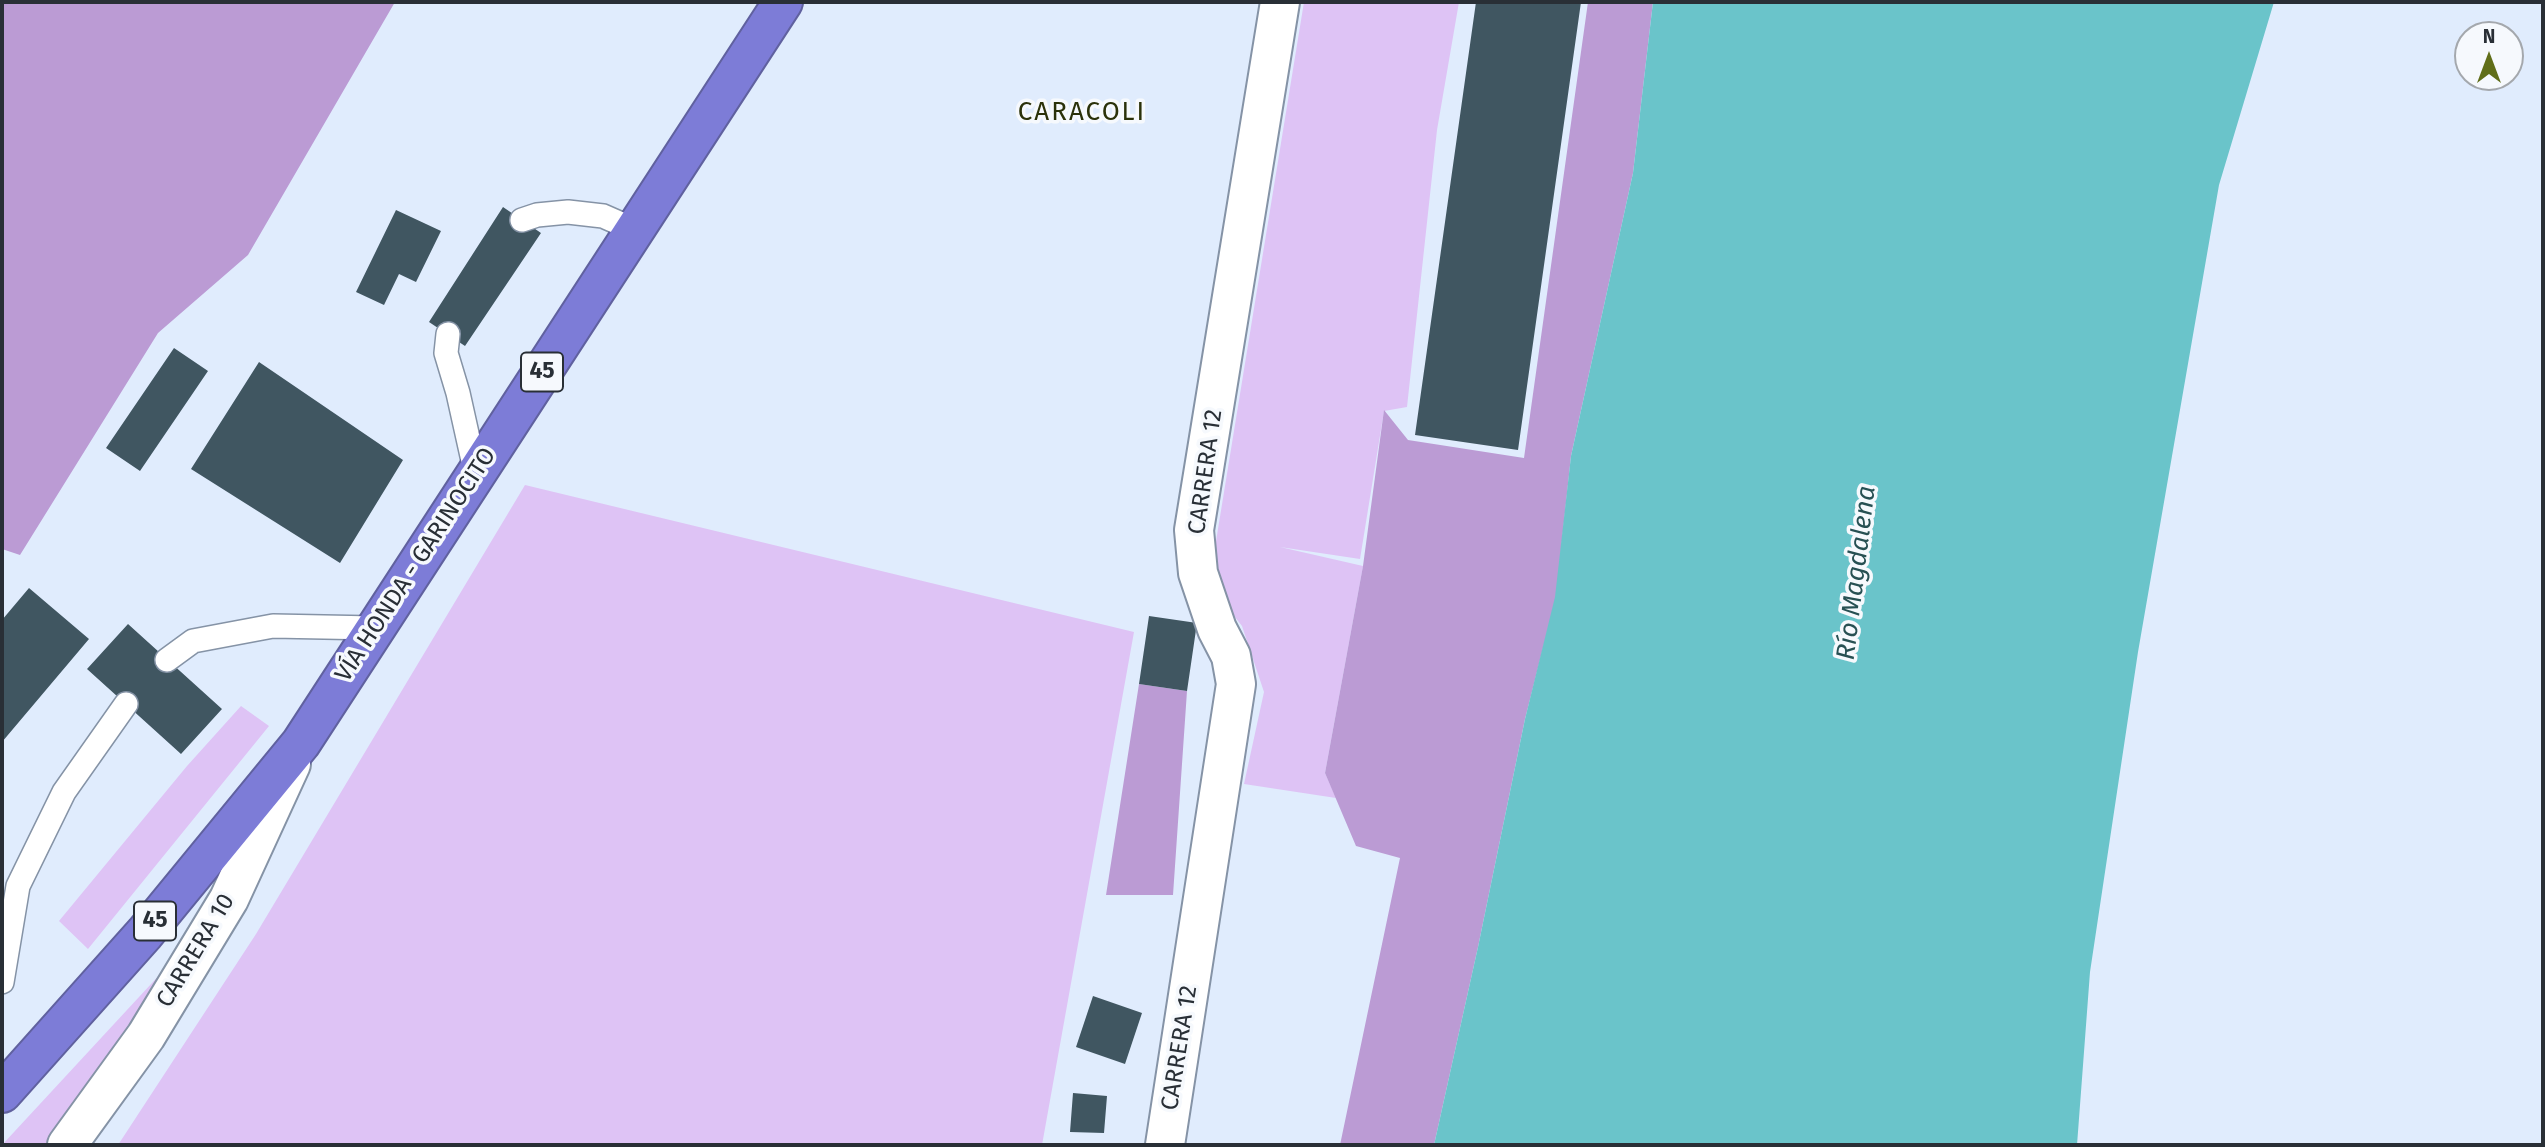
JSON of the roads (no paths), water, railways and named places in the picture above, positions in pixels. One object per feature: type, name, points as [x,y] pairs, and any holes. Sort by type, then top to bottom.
[{"type":"highway","name":"VÍA HONDA - GARINOCITO","points":[[2,1093],[145,933],[301,743],[783,2]]},
{"type":"street","name":"CARRERA 12","points":[[1165,1145],[1236,684],[1231,656],[1217,629],[1198,573],[1194,530],[1280,2]]},
{"type":"street","name":"CARRERA 10","points":[[67,1145],[146,1036],[229,899],[301,743]]},
{"type":"lane","points":[[522,220],[537,215],[568,212],[603,216],[635,230]]},
{"type":"lane","points":[[448,334],[446,353],[458,393],[475,474]]},
{"type":"lane","points":[[167,660],[193,641],[273,626],[375,628]]},
{"type":"lane","points":[[2,982],[18,887],[64,792],[126,704]]},
{"type":"water","name":"Río Magdalena","points":[[1653,2],[2274,2],[2219,185],[2138,652],[2090,972],[2077,1145],[1434,1145],[1525,719],[1555,597],[1571,456],[1633,173]]},
{"type":"district","name":"CARACOLI","points":[[1082,113]]}]
